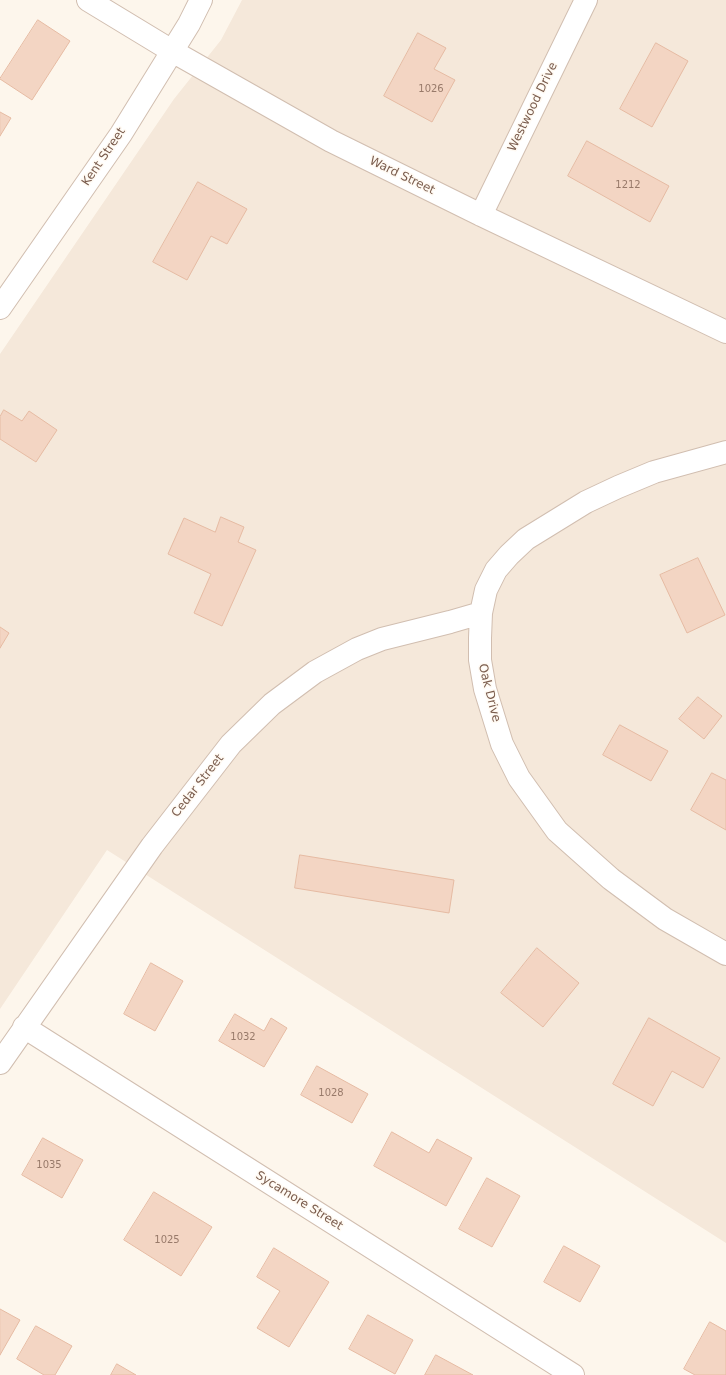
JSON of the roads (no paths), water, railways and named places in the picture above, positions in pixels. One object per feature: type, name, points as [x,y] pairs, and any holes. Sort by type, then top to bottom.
[{"type":"street","name":"Ward Street","points":[[88,0],[172,51],[331,141],[481,215],[726,332]]},
{"type":"street","name":"Kent Street","points":[[0,308],[121,134],[172,51],[201,0]]},
{"type":"street","name":"Westwood Drive","points":[[481,215],[586,0]]},
{"type":"street","name":"Oak Drive","points":[[726,452],[654,472],[618,487],[586,502],[526,539],[509,554],[496,570],[486,590],[481,614],[480,660],[485,689],[502,744],[519,778],[557,831],[611,879],[665,919],[726,954]]},
{"type":"street","name":"Cedar Street","points":[[0,1063],[148,852],[231,744],[272,704],[315,672],[357,649],[382,639],[481,614]]},
{"type":"street","name":"Sycamore Street","points":[[24,1027],[573,1375]]}]
